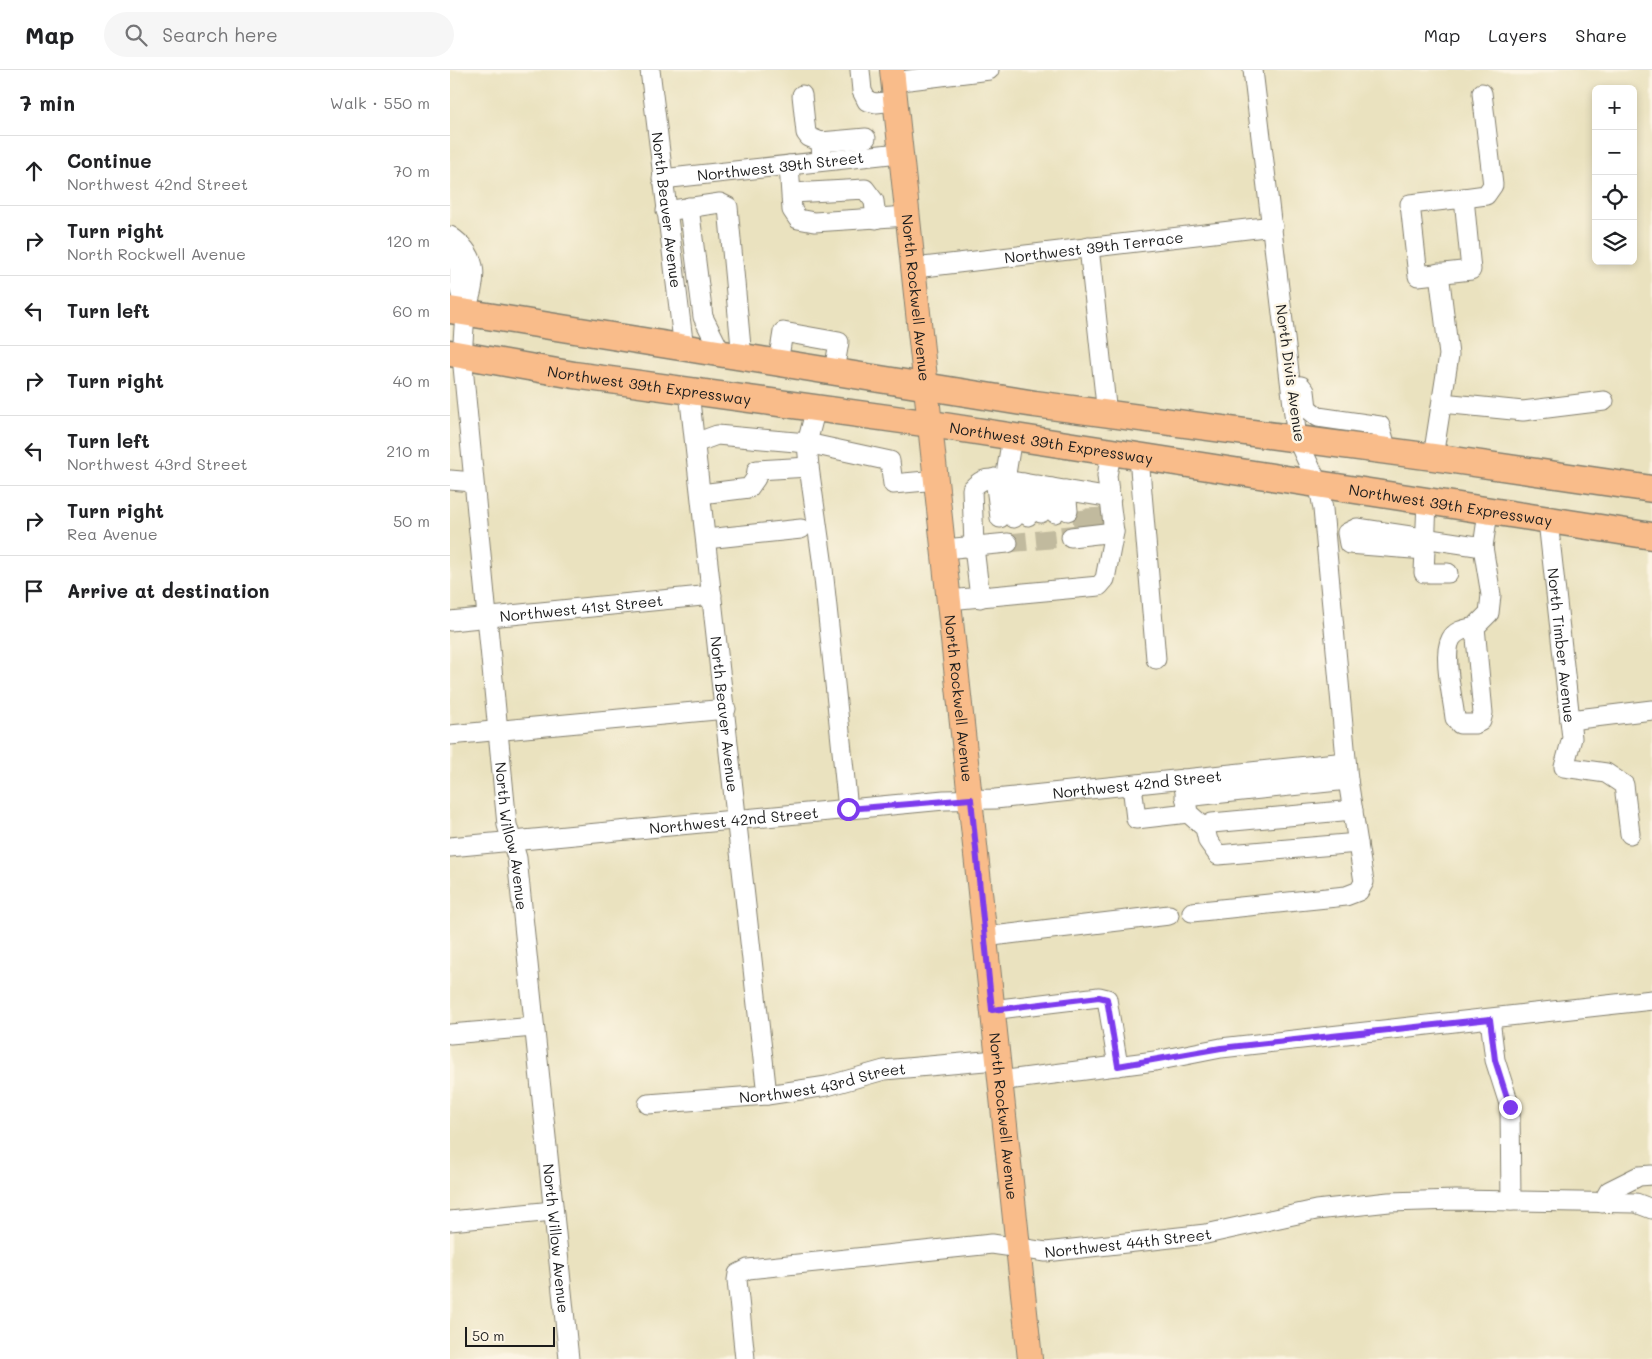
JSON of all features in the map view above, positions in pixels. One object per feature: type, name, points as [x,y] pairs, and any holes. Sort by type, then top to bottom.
[{"type":"highway","points":[[458,312],[684,349],[892,380],[927,388],[1108,415],[1382,450],[1652,489]]},
{"type":"highway","name":"Northwest 39th Expressway","points":[[456,355],[689,392],[931,424],[1652,539]]},
{"type":"main road","name":"North Rockwell Avenue","points":[[893,84],[899,153],[915,268],[998,1070],[1030,1359]]},
{"type":"street","name":"North Beaver Avenue","points":[[650,70],[684,349]]},
{"type":"street","points":[[860,70],[862,91],[867,101],[876,103],[893,84],[989,70]]},
{"type":"street","name":"North Divis Avenue","points":[[1192,912],[1346,896],[1359,891],[1364,882],[1347,771],[1319,486],[1297,439],[1253,70]]},
{"type":"street","points":[[1464,198],[1471,270],[1418,276],[1410,204],[1486,195],[1493,186],[1482,93]]},
{"type":"street","points":[[802,95],[808,137],[821,142],[866,138]]},
{"type":"street","points":[[821,142],[822,161]]},
{"type":"street","name":"Northwest 39th Street","points":[[662,178],[899,153]]},
{"type":"street","points":[[788,165],[792,193],[792,210],[798,219],[814,222],[908,216]]},
{"type":"street","points":[[792,193],[865,189],[874,201],[876,219]]},
{"type":"street","points":[[666,211],[720,203],[728,207],[738,319],[732,356]]},
{"type":"street","points":[[689,207],[703,317],[732,356]]},
{"type":"street","name":"Northwest 39th Terrace","points":[[915,268],[1273,226]]},
{"type":"street","points":[[450,236],[465,246],[474,269],[474,287],[458,312]]},
{"type":"street","points":[[450,240],[459,268],[458,312]]},
{"type":"street","points":[[1089,247],[1108,415]]},
{"type":"street","points":[[675,276],[697,273]]},
{"type":"street","points":[[1433,457],[1449,355],[1439,273]]},
{"type":"street","name":"North Willow Avenue","points":[[458,312],[456,355],[473,482],[507,825],[516,858],[569,1359]]},
{"type":"street","points":[[706,323],[738,319]]},
{"type":"street","points":[[1291,385],[1301,386],[1305,391],[1307,408],[1318,417],[1380,426],[1384,440],[1382,450]]},
{"type":"street","name":"North Beaver Avenue","points":[[689,392],[726,709],[767,1095]]},
{"type":"street","points":[[1442,403],[1523,411],[1604,401]]},
{"type":"street","points":[[816,408],[807,443],[824,578],[848,809]]},
{"type":"street","points":[[695,443],[717,436],[807,443],[890,461],[893,484],[937,480]]},
{"type":"street","points":[[949,600],[1100,586],[1105,579],[1012,437]]},
{"type":"street","points":[[1058,507],[1107,476],[1112,453]]},
{"type":"street","points":[[1139,457],[1156,660]]},
{"type":"street","points":[[701,494],[749,488],[756,478],[757,470],[764,468],[809,467]]},
{"type":"street","points":[[450,480],[473,482]]},
{"type":"street","points":[[980,598],[974,547],[972,489],[980,480],[1058,507]]},
{"type":"street","points":[[1427,502],[1424,572],[1448,573]]},
{"type":"street","points":[[1475,627],[1489,613],[1491,595],[1484,547],[1488,512]]},
{"type":"street","name":"North Timber Avenue","points":[[1548,521],[1572,738],[1564,767],[1606,773],[1624,784],[1630,834]]},
{"type":"street","points":[[706,539],[801,528]]},
{"type":"street","points":[[944,550],[1004,542]]},
{"type":"street","points":[[1426,545],[1484,547]]},
{"type":"street","name":"Northwest 41st Street","points":[[450,621],[712,595]]},
{"type":"street","points":[[450,735],[726,709]]},
{"type":"street","points":[[1570,720],[1652,710]]},
{"type":"street","name":"Northwest 42nd Street","points":[[450,848],[848,809],[971,799],[995,799],[1132,785],[1191,808],[1258,780],[1347,771]]},
{"type":"street","points":[[1132,785],[1136,819],[1191,808],[1212,823],[1353,810]]},
{"type":"street","points":[[1191,808],[1208,841],[1218,855],[1358,843]]},
{"type":"street","points":[[984,937],[1169,915]]},
{"type":"street","points":[[992,1010],[1099,997],[1107,999],[1115,1034],[1118,1066]]},
{"type":"street","name":"Northwest 43rd Street","points":[[648,1104],[767,1095],[827,1086],[884,1070],[998,1070],[1118,1066],[1221,1048],[1652,1000]]},
{"type":"street","points":[[1490,1019],[1495,1060],[1510,1107],[1511,1201]]},
{"type":"street","points":[[450,1034],[534,1027]]},
{"type":"street","points":[[1602,1203],[1609,1190],[1638,1176],[1652,1175]]},
{"type":"street","name":"Northwest 44th Street","points":[[745,1359],[737,1280],[742,1271],[992,1244],[1046,1252],[1184,1238],[1353,1204],[1421,1200],[1636,1203],[1652,1209]]},
{"type":"street","points":[[450,1220],[554,1212]]},
{"type":"tunnel","points":[[1095,508],[1096,525]]},
{"type":"tunnel","points":[[1081,510],[1083,526]]},
{"type":"tunnel","points":[[1008,543],[1071,537],[1068,511]]},
{"type":"route","points":[[848,809],[971,799],[992,1010],[1099,997],[1107,999],[1115,1034],[1118,1066],[1221,1048],[1490,1019],[1495,1060],[1510,1107]]}]
